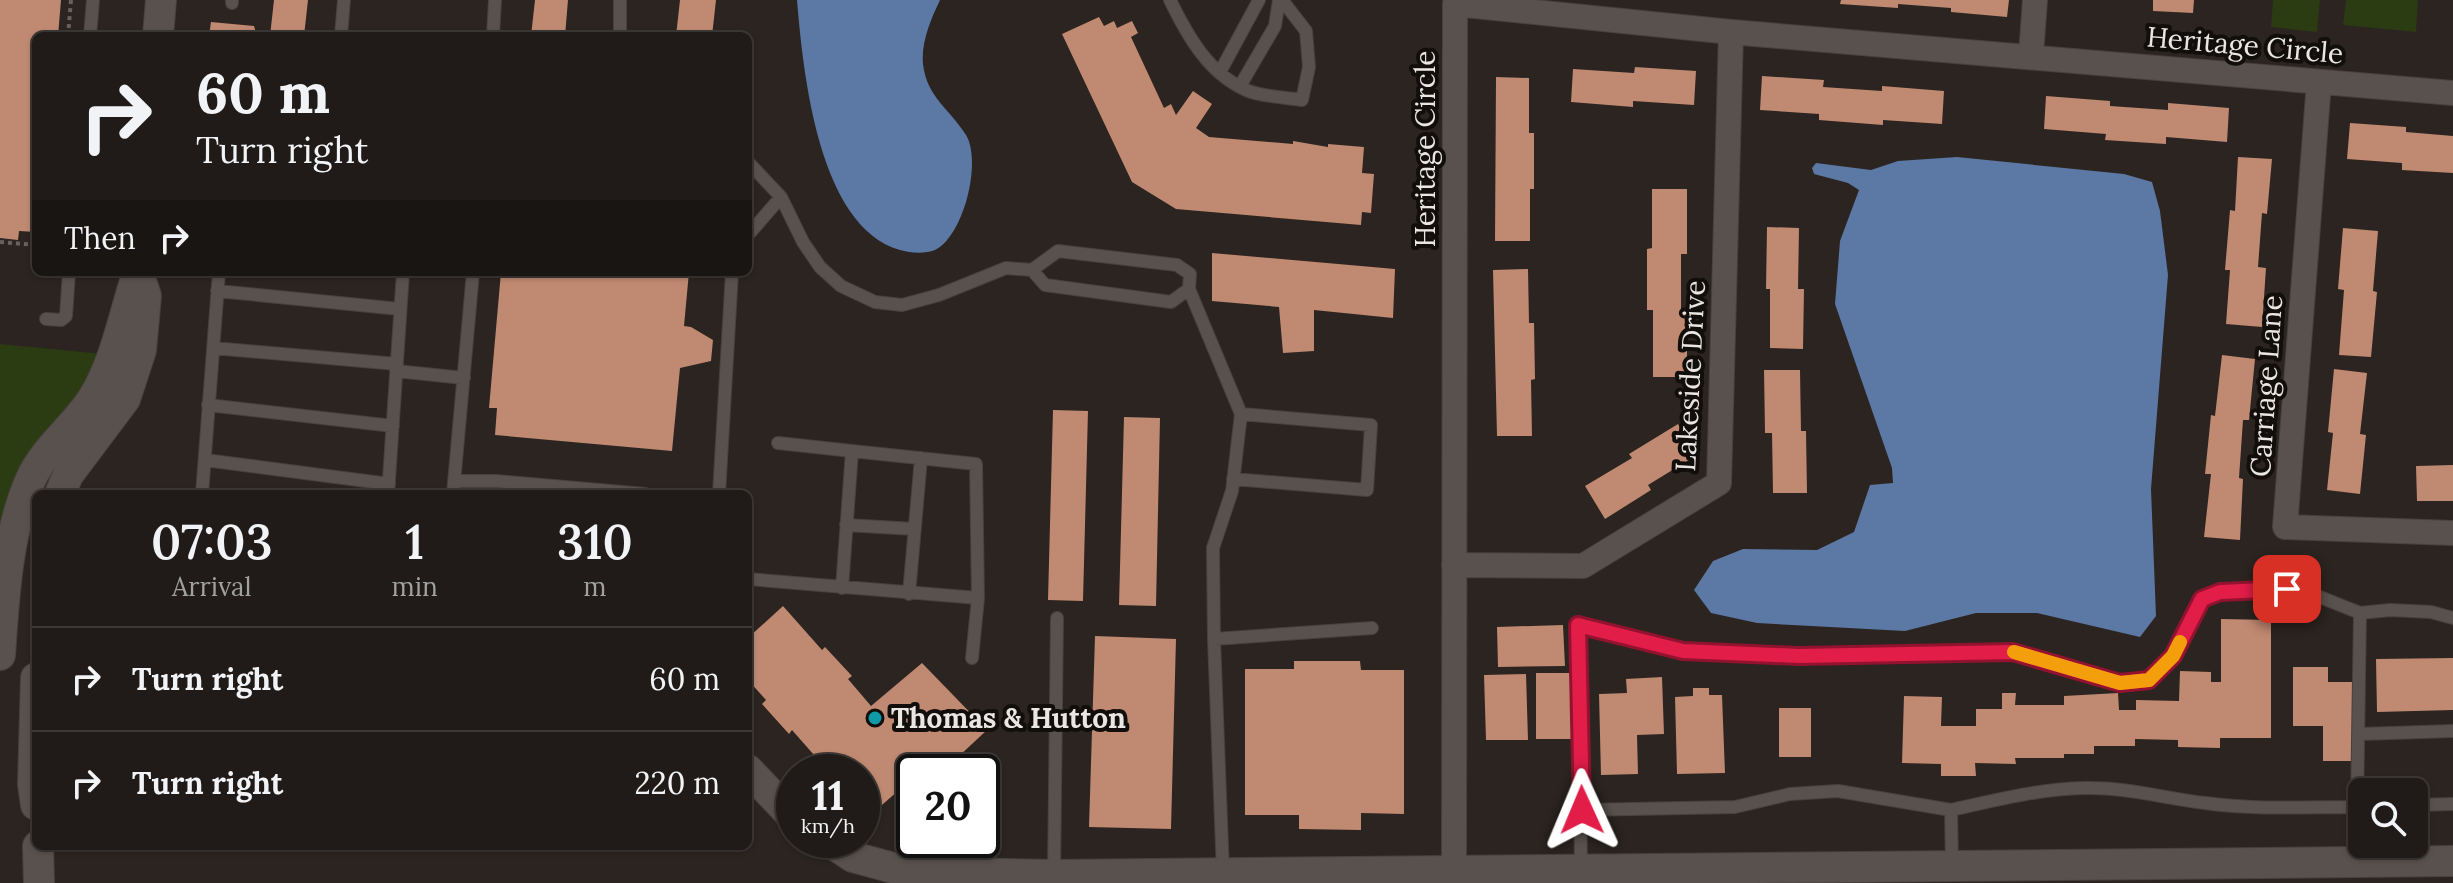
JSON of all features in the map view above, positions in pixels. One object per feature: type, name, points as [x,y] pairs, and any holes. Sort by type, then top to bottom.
[{"type":"street","points":[[158,32],[161,0]]},
{"type":"street","points":[[2031,55],[2035,0]]},
{"type":"street","name":"Heritage Circle","points":[[1454,871],[1455,4],[1731,32],[2453,93]]},
{"type":"street","name":"Lakeside Drive","points":[[1454,565],[1583,566],[1719,483],[1731,32]]},
{"type":"street","name":"Carriage Lane","points":[[2319,82],[2285,527],[2453,533]]},
{"type":"street","points":[[0,655],[15,525],[31,478],[60,435],[92,400],[108,368],[137,276]]},
{"type":"street","points":[[62,490],[68,475],[125,399],[141,350],[146,296],[139,276]]},
{"type":"street","points":[[0,668],[32,667]]},
{"type":"street","points":[[752,774],[776,799]]},
{"type":"street","points":[[38,850],[39,883]]},
{"type":"street","points":[[857,858],[908,872],[1054,875],[2453,861]]},
{"type":"lane","points":[[90,32],[93,0]]},
{"type":"lane","points":[[341,32],[344,0]]},
{"type":"lane","points":[[493,32],[495,0]]},
{"type":"lane","points":[[620,0],[620,32]]},
{"type":"lane","points":[[1170,0],[1189,38],[1220,72],[1246,91],[1302,100],[1309,67],[1306,31],[1281,0]]},
{"type":"lane","points":[[1220,72],[1259,0]]},
{"type":"lane","points":[[1240,86],[1275,26],[1281,0]]},
{"type":"lane","points":[[752,166],[781,197],[803,242],[820,267],[841,286],[875,302],[902,305],[939,295],[1006,268],[1032,270],[1058,251],[1177,265],[1190,274],[1189,289],[1241,414],[1233,479],[1213,548],[1223,873]]},
{"type":"lane","points":[[752,230],[781,197]]},
{"type":"lane","points":[[1032,270],[1045,285],[1171,302],[1189,289]]},
{"type":"lane","points":[[46,319],[61,320],[66,316],[69,276]]},
{"type":"lane","points":[[202,490],[219,276]]},
{"type":"lane","points":[[205,460],[388,489],[403,276]]},
{"type":"lane","points":[[473,276],[454,488],[496,481],[599,490]]},
{"type":"lane","points":[[719,490],[732,276]]},
{"type":"lane","points":[[217,291],[400,309]]},
{"type":"lane","points":[[213,348],[464,378]]},
{"type":"lane","points":[[208,405],[393,426]]},
{"type":"lane","points":[[1233,479],[1367,490],[1371,425],[1241,414]]},
{"type":"lane","points":[[778,443],[976,464],[978,598],[972,658]]},
{"type":"lane","points":[[842,588],[852,451]]},
{"type":"lane","points":[[909,594],[921,458]]},
{"type":"lane","points":[[846,525],[915,529]]},
{"type":"lane","points":[[752,579],[978,598]]},
{"type":"lane","points":[[1581,869],[1578,625],[1683,651],[1799,656],[2013,652],[2120,683],[2149,680],[2173,656],[2202,599],[2220,592],[2287,589],[2320,597],[2360,613],[2390,610],[2431,612],[2453,618]]},
{"type":"lane","points":[[2360,613],[2360,778]]},
{"type":"lane","points":[[1054,875],[1057,618]]},
{"type":"lane","points":[[1214,639],[1372,628]]},
{"type":"lane","points":[[2360,734],[2453,731]]},
{"type":"lane","points":[[1582,810],[1735,807],[1790,794],[1838,791],[1951,810],[2013,795],[2083,788],[2126,789],[2205,803],[2255,807],[2348,807]]},
{"type":"lane","points":[[2428,805],[2453,804]]},
{"type":"lane","points":[[1951,810],[1952,865]]},
{"type":"lane","points":[[2354,863],[2355,858]]},
{"type":"path","points":[[68,32],[71,0]]},
{"type":"path","points":[[0,242],[32,245]]},
{"type":"green space","points":[[2273,0],[2320,0],[2317,32],[2271,27]]},
{"type":"green space","points":[[2346,0],[2418,0],[2416,32],[2343,25]]},
{"type":"green space","points":[[0,344],[103,354],[87,390],[28,461],[4,509],[0,527]]},
{"type":"water","points":[[797,0],[940,0],[925,39],[925,76],[934,95],[966,135],[972,162],[962,214],[945,242],[935,250],[918,253],[900,250],[872,236],[850,211],[833,180],[820,143],[804,66]]},
{"type":"water","points":[[1957,157],[2124,174],[2152,182],[2160,211],[2168,275],[2151,489],[2156,616],[2140,637],[2037,613],[1976,613],[1905,631],[1757,623],[1711,613],[1694,590],[1713,561],[1743,549],[1817,550],[1854,532],[1870,485],[1893,483],[1892,468],[1835,304],[1840,241],[1859,190],[1848,183],[1814,174],[1812,168],[1816,163],[1871,170],[1898,161]]},
{"type":"building","points":[[0,0],[61,0],[58,32],[32,32],[32,232],[19,231],[18,240],[0,238]]},
{"type":"building","points":[[274,0],[308,0],[304,32],[270,32]]},
{"type":"building","points":[[535,0],[568,0],[565,32],[531,32]]},
{"type":"building","points":[[680,0],[716,0],[712,32],[676,32]]},
{"type":"building","points":[[1841,0],[2009,0],[2007,17],[1951,12],[1951,8],[1840,4]]},
{"type":"building","points":[[2153,0],[2194,0],[2193,13],[2153,11]]},
{"type":"building","points":[[1099,17],[1104,26],[1114,21],[1117,28],[1132,21],[1138,33],[1131,37],[1164,108],[1171,104],[1176,115],[1193,91],[1212,104],[1196,128],[1209,137],[1364,147],[1362,173],[1374,174],[1371,213],[1362,212],[1361,225],[1176,209],[1132,182],[1062,34]]},
{"type":"building","points":[[211,22],[254,26],[256,32],[210,32]]},
{"type":"building","points":[[1635,67],[1696,71],[1694,105],[1633,101],[1633,107],[1571,102],[1573,69],[1634,73]]},
{"type":"building","points":[[1762,76],[1824,80],[1823,87],[1882,91],[1882,86],[1944,91],[1942,124],[1883,120],[1883,125],[1819,120],[1819,114],[1760,110]]},
{"type":"building","points":[[1496,77],[1529,78],[1529,133],[1534,133],[1530,241],[1495,241]]},
{"type":"building","points":[[2046,96],[2110,101],[2110,106],[2168,110],[2168,103],[2229,108],[2227,142],[2166,137],[2166,144],[2105,140],[2106,134],[2044,129]]},
{"type":"building","points":[[2350,123],[2406,127],[2406,132],[2453,136],[2453,173],[2402,170],[2402,163],[2347,159]]},
{"type":"building","points":[[2238,157],[2272,159],[2267,214],[2262,213],[2258,267],[2266,268],[2262,327],[2226,324],[2230,270],[2225,270],[2230,210],[2235,211]]},
{"type":"building","points":[[1652,189],[1687,189],[1687,254],[1681,254],[1681,312],[1687,312],[1687,377],[1653,377],[1653,310],[1647,310],[1647,249],[1652,248]]},
{"type":"building","points":[[1767,227],[1799,228],[1798,289],[1804,289],[1803,349],[1770,348],[1770,289],[1766,289]]},
{"type":"building","points":[[2343,228],[2378,231],[2371,357],[2339,355],[2344,290],[2338,289]]},
{"type":"building","points":[[1212,253],[1395,269],[1393,318],[1314,310],[1314,351],[1283,353],[1279,307],[1212,301]]},
{"type":"building","points":[[1528,269],[1529,323],[1534,323],[1532,436],[1497,436],[1493,270]]},
{"type":"building","points":[[501,276],[689,276],[684,326],[713,340],[711,361],[680,368],[672,451],[495,435],[497,408],[489,408]]},
{"type":"building","points":[[2222,355],[2255,359],[2249,420],[2243,420],[2239,478],[2243,479],[2240,540],[2204,537],[2211,474],[2205,474],[2211,415],[2215,416]]},
{"type":"building","points":[[2334,369],[2367,373],[2360,434],[2366,435],[2360,494],[2327,490],[2333,433],[2328,432]]},
{"type":"building","points":[[1764,370],[1800,370],[1801,431],[1806,431],[1807,493],[1773,493],[1772,433],[1765,433]]},
{"type":"building","points":[[1053,410],[1088,411],[1083,601],[1048,600]]},
{"type":"building","points":[[1124,417],[1160,418],[1156,606],[1119,605]]},
{"type":"building","points":[[1678,424],[1697,455],[1648,485],[1651,490],[1605,519],[1585,486],[1632,458],[1629,454]]},
{"type":"building","points":[[2453,465],[2453,501],[2417,501],[2416,466]]},
{"type":"building","name":"Thomas & Hutton","points":[[783,606],[822,650],[825,647],[852,676],[848,679],[871,706],[922,663],[987,730],[961,754],[896,754],[896,793],[880,807],[880,754],[813,754],[792,730],[789,734],[762,704],[766,700],[752,684],[752,634]]},
{"type":"building","points":[[2221,619],[2271,620],[2271,738],[2220,738],[2220,748],[2178,747],[2178,740],[2135,739],[2135,746],[2094,746],[2094,754],[2064,754],[2064,758],[2015,758],[2016,764],[1975,763],[1976,776],[1941,776],[1941,764],[1902,763],[1904,696],[1942,697],[1941,726],[1976,726],[1976,709],[2002,709],[2002,693],[2016,693],[2015,705],[2064,705],[2064,696],[2118,693],[2119,710],[2136,710],[2136,700],[2179,701],[2180,671],[2211,672],[2211,682],[2221,682]]},
{"type":"building","points":[[1563,625],[1565,666],[1498,667],[1497,627]]},
{"type":"building","points":[[1095,636],[1176,639],[1171,829],[1089,827]]},
{"type":"building","points":[[2453,658],[2453,710],[2377,712],[2376,659]]},
{"type":"building","points":[[1294,661],[1360,661],[1361,670],[1404,670],[1404,814],[1361,813],[1361,830],[1299,829],[1299,815],[1245,815],[1245,669],[1294,669]]},
{"type":"building","points":[[2293,667],[2328,667],[2328,682],[2353,682],[2354,761],[2323,761],[2323,726],[2293,726]]},
{"type":"building","points":[[1536,673],[1578,673],[1578,739],[1536,739]]},
{"type":"building","points":[[1526,674],[1528,740],[1486,740],[1484,675]]},
{"type":"building","points":[[1662,677],[1664,734],[1637,735],[1638,774],[1601,775],[1599,694],[1627,693],[1626,679]]},
{"type":"building","points":[[1693,688],[1709,688],[1709,695],[1722,695],[1725,773],[1677,774],[1675,697],[1693,696]]},
{"type":"building","points":[[1779,708],[1811,708],[1811,757],[1779,757]]},
{"type":"slow traffic","points":[[2014,652],[2120,683],[2149,680],[2173,656],[2180,642]]},
{"type":"place","name":"Thomas & Hutton","points":[[875,718]]},
{"type":"route","points":[[1582,810],[1578,625],[1683,651],[1799,656],[2013,652],[2120,683],[2149,680],[2173,656],[2202,599],[2220,592],[2287,589]]}]
